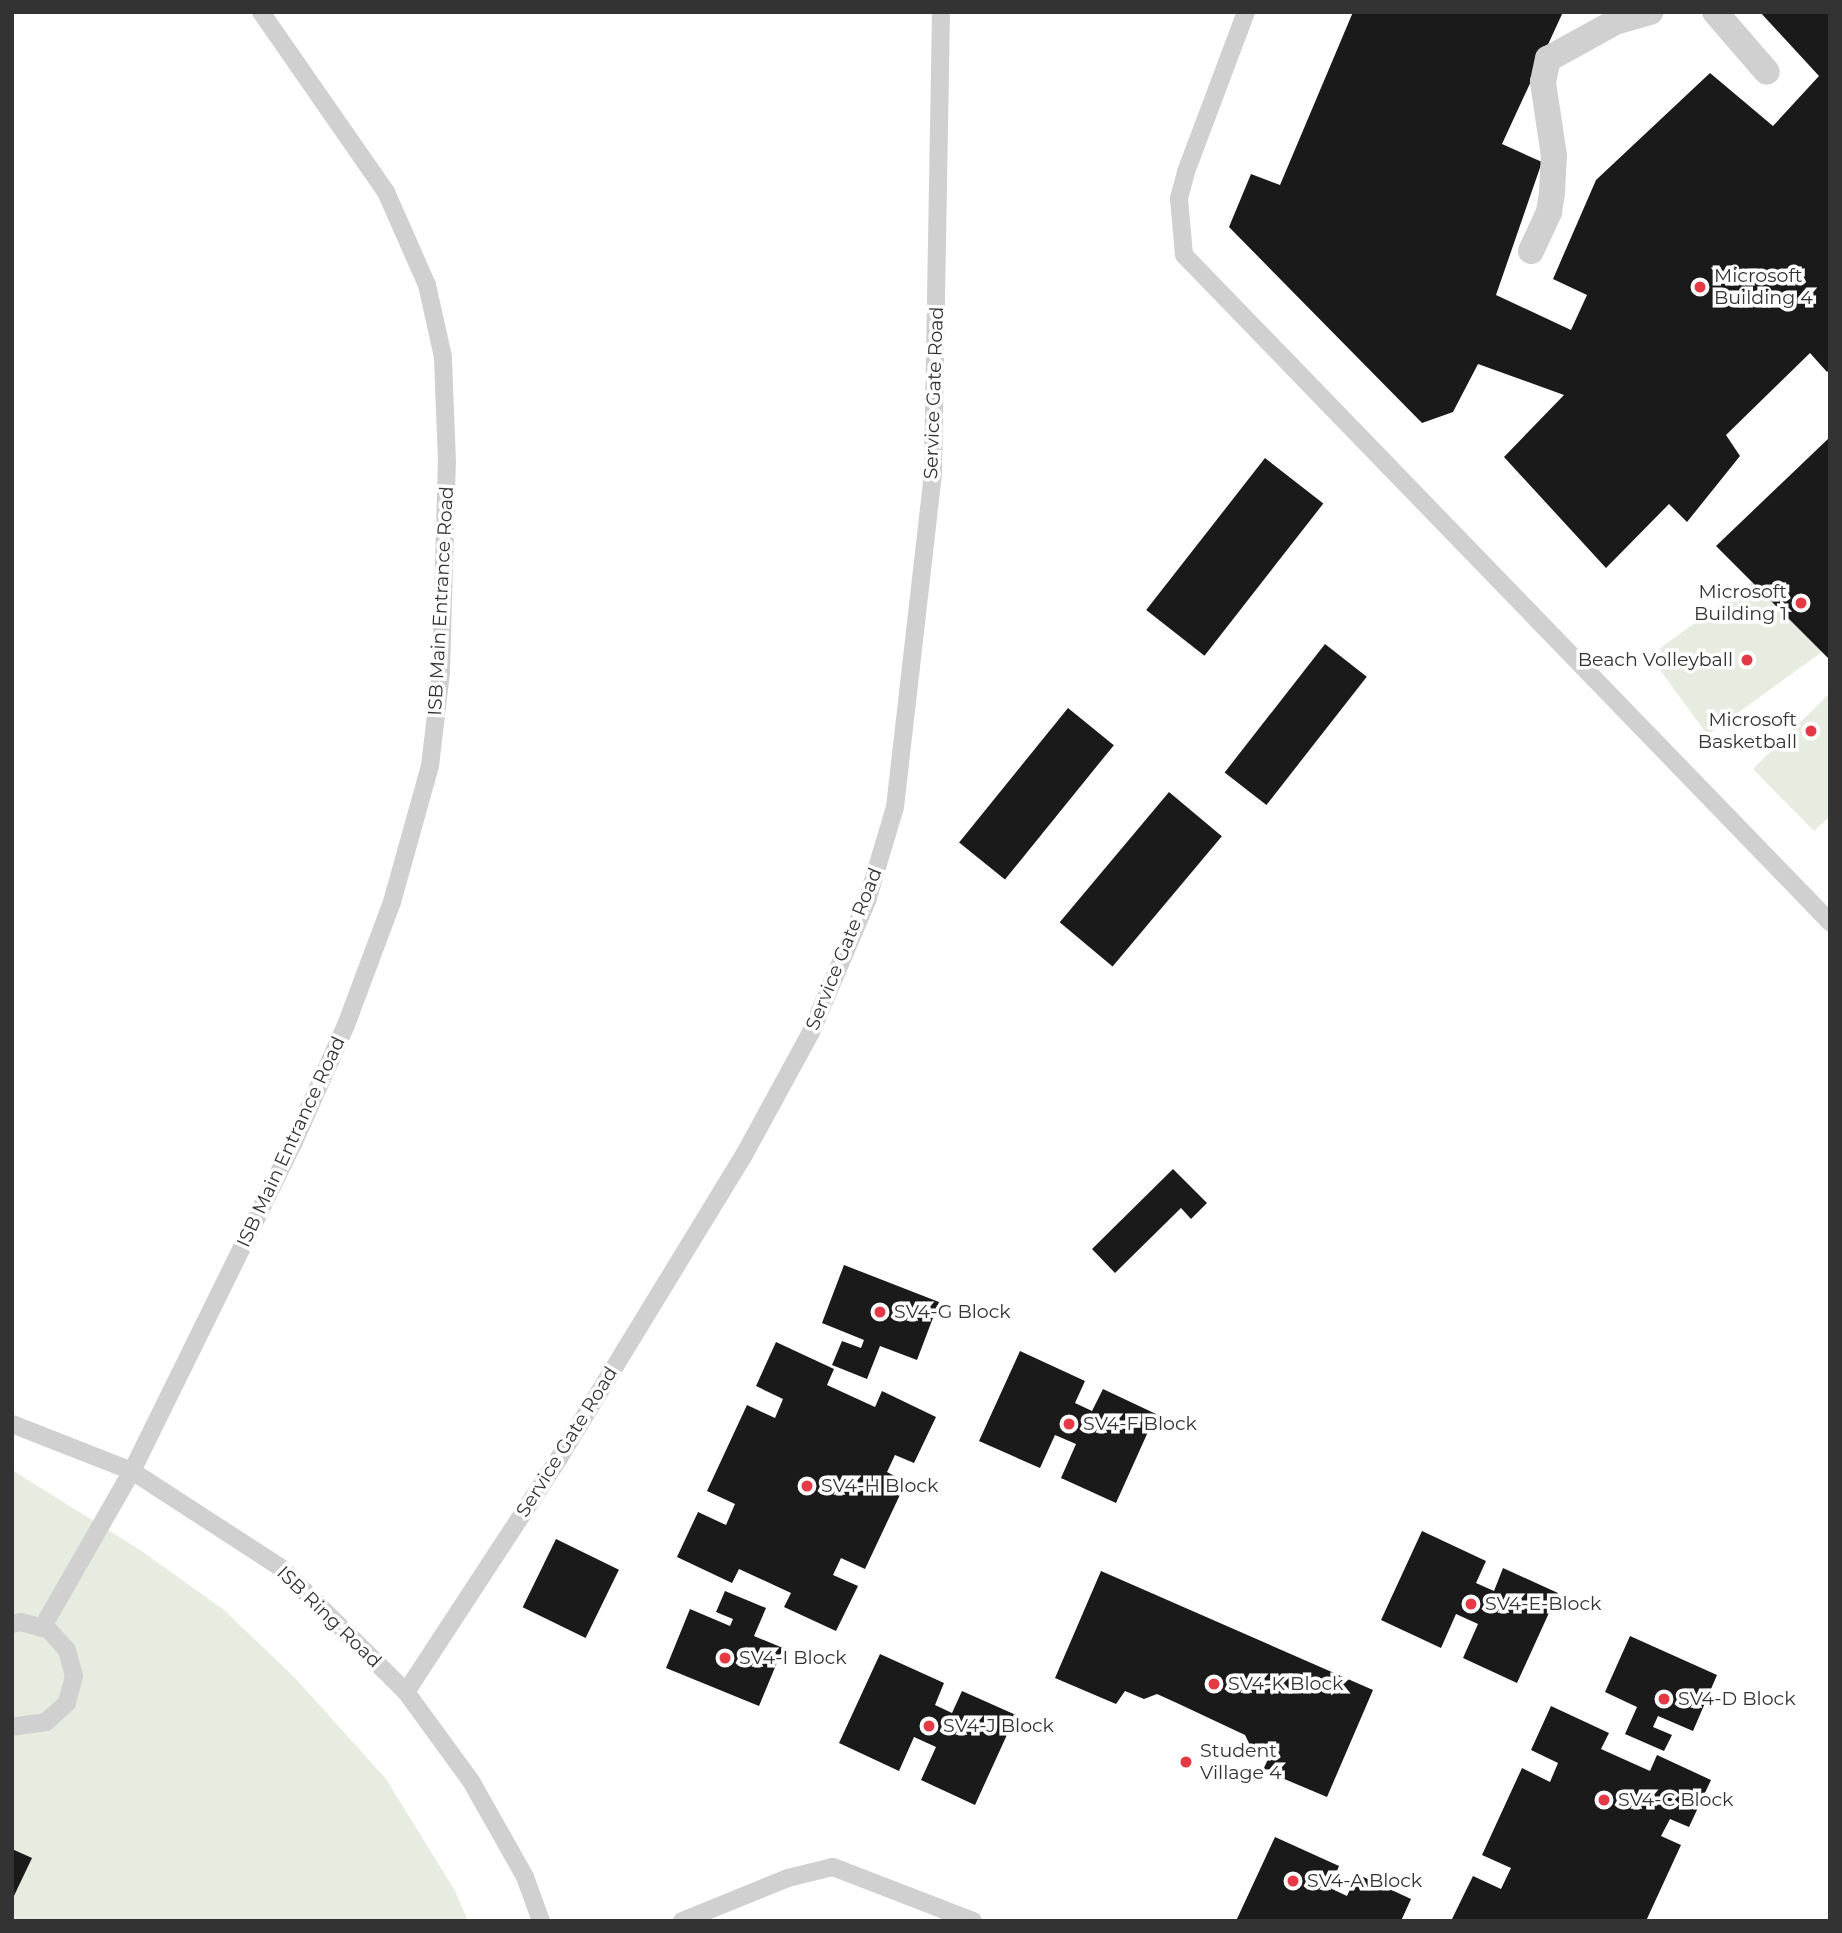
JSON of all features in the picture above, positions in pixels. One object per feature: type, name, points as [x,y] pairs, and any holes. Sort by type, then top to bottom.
[{"type":"street","points":[[1531,251],[1549,212],[1552,192],[1554,156],[1543,69],[1548,59],[1608,38],[1651,12]]},
{"type":"street","points":[[1715,12],[1767,72]]},
{"type":"lane","name":"ISB Main Entrance Road","points":[[42,1628],[132,1471],[293,1144],[346,1025],[392,902],[430,766],[441,672],[447,463],[443,357],[428,285],[386,192],[261,12]]},
{"type":"lane","name":"Service Gate Road","points":[[406,1692],[559,1458],[744,1155],[811,1032],[867,901],[895,807],[933,471],[941,12]]},
{"type":"lane","points":[[1246,12],[1186,172],[1179,199],[1184,255],[1830,922]]},
{"type":"lane","name":"ISB Ring Road","points":[[12,1424],[132,1471],[280,1567],[406,1692],[471,1780],[525,1877],[541,1921]]},
{"type":"lane","points":[[12,1624],[42,1628],[67,1650],[74,1676],[66,1703],[47,1722],[12,1727]]},
{"type":"lane","points":[[682,1921],[788,1878],[833,1867],[973,1921]]},
{"type":"shaded area","name":"Beach Volleyball","points":[[1772,567],[1830,646],[1707,735],[1650,656]]},
{"type":"shaded area","name":"Microsoft Basketball","points":[[1830,693],[1830,816],[1814,831],[1753,769]]},
{"type":"shaded area","points":[[12,1470],[140,1550],[224,1610],[295,1678],[386,1779],[455,1891],[468,1921],[12,1921]]},
{"type":"building","name":"Microsoft Building 4","points":[[1353,12],[1563,12],[1502,144],[1542,162],[1496,295],[1571,330],[1587,295],[1553,279],[1596,180],[1710,73],[1773,126],[1819,76],[1760,12],[1830,12],[1830,369],[1827,372],[1810,353],[1726,435],[1740,456],[1687,522],[1669,504],[1606,568],[1504,457],[1564,395],[1478,364],[1453,412],[1422,423],[1229,227],[1251,174],[1280,185]]},
{"type":"building","name":"Microsoft Building 1","points":[[1830,437],[1830,660],[1716,546]]},
{"type":"building","points":[[1265,458],[1323,504],[1204,656],[1146,610]]},
{"type":"building","points":[[1325,644],[1367,677],[1266,805],[1225,772]]},
{"type":"building","points":[[1068,708],[1114,745],[1005,880],[959,842]]},
{"type":"building","points":[[1169,792],[1222,836],[1113,967],[1060,922]]},
{"type":"building","points":[[1173,1169],[1207,1203],[1191,1219],[1181,1208],[1115,1273],[1092,1249]]},
{"type":"building","name":"SV4-G Block","points":[[844,1265],[939,1302],[917,1360],[880,1346],[867,1379],[832,1365],[842,1341],[861,1348],[864,1340],[822,1323]]},
{"type":"building","name":"SV4-H Block","points":[[776,1342],[834,1369],[827,1385],[875,1407],[882,1391],[936,1417],[914,1463],[895,1455],[887,1472],[906,1482],[865,1569],[841,1558],[833,1575],[858,1586],[836,1631],[784,1607],[791,1593],[739,1569],[732,1583],[677,1557],[698,1512],[726,1525],[735,1504],[707,1491],[747,1405],[775,1418],[783,1399],[756,1386]]},
{"type":"building","name":"SV4-F Block","points":[[1020,1351],[1085,1381],[1075,1403],[1092,1411],[1103,1389],[1156,1414],[1116,1503],[1061,1478],[1076,1444],[1055,1435],[1040,1468],[979,1441]]},
{"type":"building","name":"SV4-E-Block","points":[[1422,1531],[1486,1561],[1476,1583],[1494,1591],[1503,1568],[1558,1593],[1517,1683],[1463,1658],[1478,1624],[1456,1614],[1441,1648],[1381,1620]]},
{"type":"building","points":[[556,1539],[619,1570],[586,1638],[523,1607]]},
{"type":"building","name":"SV4-K Block","points":[[1101,1571],[1373,1690],[1327,1797],[1263,1770],[1270,1755],[1251,1747],[1245,1735],[1157,1694],[1144,1699],[1125,1691],[1116,1704],[1055,1678]]},
{"type":"building","name":"SV4-I Block","points":[[725,1591],[766,1608],[754,1636],[783,1648],[759,1706],[666,1668],[690,1609],[730,1626],[733,1619],[716,1612]]},
{"type":"building","name":"SV4-D Block","points":[[1630,1636],[1717,1675],[1693,1731],[1658,1716],[1653,1727],[1672,1735],[1664,1751],[1625,1734],[1637,1707],[1605,1692]]},
{"type":"building","name":"SV4-J Block","points":[[880,1654],[944,1683],[935,1705],[952,1713],[962,1691],[1016,1715],[975,1805],[921,1780],[936,1747],[914,1737],[899,1771],[839,1743]]},
{"type":"building","name":"SV4-C Block","points":[[1551,1706],[1609,1733],[1601,1749],[1650,1771],[1657,1755],[1711,1780],[1689,1827],[1670,1819],[1661,1836],[1681,1845],[1646,1921],[1451,1921],[1473,1876],[1501,1889],[1511,1868],[1482,1855],[1522,1768],[1550,1782],[1558,1763],[1531,1750]]},
{"type":"building","name":"SV4-A Block","points":[[1275,1837],[1339,1866],[1330,1888],[1347,1896],[1357,1874],[1411,1899],[1401,1921],[1236,1921]]},
{"type":"building","points":[[12,1849],[32,1858],[12,1900]]},
{"type":"place","name":"Microsoft Building 4","points":[[1700,287]]},
{"type":"place","name":"Microsoft Building 1","points":[[1801,603]]},
{"type":"place","name":"Beach Volleyball","points":[[1747,660]]},
{"type":"place","name":"Microsoft Basketball","points":[[1811,731]]},
{"type":"place","name":"SV4-G Block","points":[[880,1312]]},
{"type":"place","name":"SV4-F Block","points":[[1069,1424]]},
{"type":"place","name":"SV4-H Block","points":[[807,1486]]},
{"type":"place","name":"SV4-E-Block","points":[[1471,1604]]},
{"type":"place","name":"SV4-I Block","points":[[725,1658]]},
{"type":"place","name":"SV4-K Block","points":[[1214,1684]]},
{"type":"place","name":"SV4-D Block","points":[[1664,1699]]},
{"type":"place","name":"SV4-J Block","points":[[929,1726]]},
{"type":"place","name":"Student Village 4","points":[[1186,1762]]},
{"type":"place","name":"SV4-C Block","points":[[1604,1800]]},
{"type":"place","name":"SV4-A Block","points":[[1293,1881]]}]
